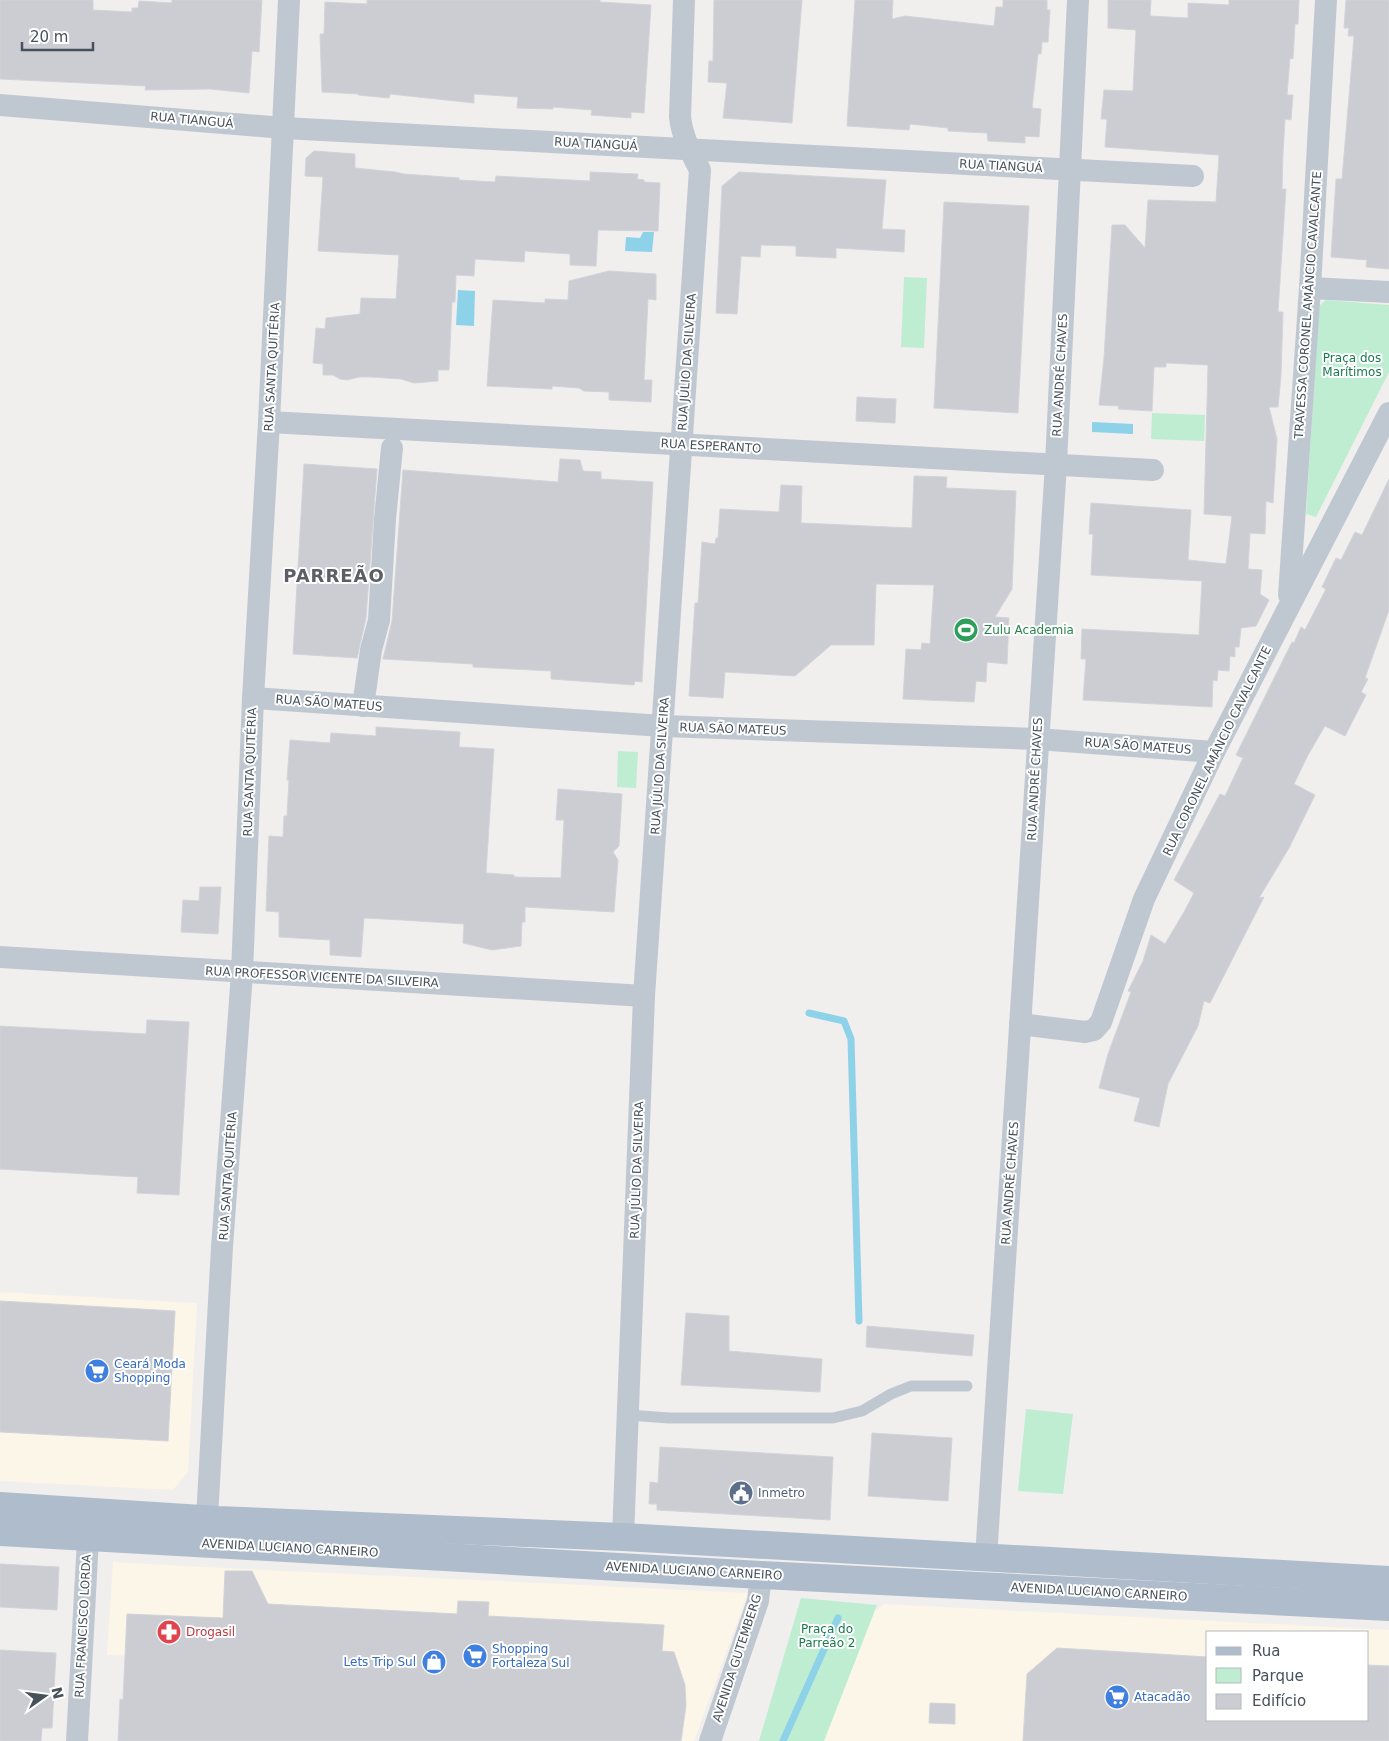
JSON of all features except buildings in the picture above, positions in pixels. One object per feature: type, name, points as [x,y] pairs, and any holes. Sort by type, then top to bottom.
[{"type":"main road","name":"AVENIDA LUCIANO CARNEIRO","points":[[0,1506],[89,1524],[206,1531],[761,1575],[1389,1607]]},
{"type":"main road","name":"AVENIDA LUCIANO CARNEIRO","points":[[0,1532],[89,1524]]},
{"type":"main road","name":"AVENIDA LUCIANO CARNEIRO","points":[[206,1531],[624,1536],[1389,1580]]},
{"type":"street","name":"RUA SANTA QUITÉRIA","points":[[206,1531],[242,973],[253,698],[269,422],[289,0]]},
{"type":"street","name":"RUA JÚLIO DA SILVEIRA","points":[[624,1536],[644,996],[700,170],[681,131],[684,0]]},
{"type":"street","name":"RUA ANDRÉ CHAVES","points":[[986,1558],[1056,464],[1078,0]]},
{"type":"street","name":"TRAVESSA CORONEL AMÂNCIO CAVALCANTE","points":[[1288,609],[1292,573],[1310,288],[1326,0]]},
{"type":"street","name":"RUA TIANGUÁ","points":[[0,105],[284,128],[1193,176]]},
{"type":"street","points":[[1310,288],[1389,292]]},
{"type":"street","name":"RUA CORONEL AMÂNCIO CAVALCANTE","points":[[1020,1024],[1085,1032],[1094,1030],[1101,1022],[1144,899],[1214,752],[1389,412]]},
{"type":"street","name":"RUA ESPERANTO","points":[[269,422],[1153,470]]},
{"type":"street","points":[[363,706],[371,650],[379,620],[385,519],[392,448]]},
{"type":"street","name":"RUA SÃO MATEUS","points":[[253,698],[663,726],[1037,739],[1214,752]]},
{"type":"street","name":"RUA PROFESSOR VICENTE DA SILVEIRA","points":[[0,957],[644,996]]},
{"type":"street","name":"RUA FRANCISCO LORDA","points":[[77,1741],[89,1524]]},
{"type":"street","name":"AVENIDA GUTEMBERG","points":[[710,1741],[758,1601],[761,1575]]},
{"type":"lane","points":[[628,1415],[669,1418],[833,1418],[862,1411],[891,1394],[910,1386],[967,1386]]},
{"type":"shaded area","name":"Ceará Moda Shopping","points":[[0,1292],[197,1303],[188,1472],[173,1490],[0,1481]]},
{"type":"shaded area","name":"Shopping Fortaleza Sul","points":[[113,1562],[748,1593],[694,1741],[221,1741],[136,1656],[107,1655]]},
{"type":"shaded area","points":[[885,1604],[1389,1630],[1389,1741],[823,1741],[874,1612]]},
{"type":"green space","points":[[904,277],[927,278],[924,348],[901,347]]},
{"type":"green space","name":"Praça dos Marítimos","points":[[1326,300],[1389,305],[1389,372],[1316,517],[1306,514],[1319,306]]},
{"type":"green space","points":[[1152,413],[1205,415],[1204,441],[1151,439]]},
{"type":"green space","points":[[618,751],[638,752],[636,788],[617,787]]},
{"type":"green space","points":[[1026,1409],[1073,1414],[1063,1494],[1018,1491]]},
{"type":"green space","name":"Praça do Parreão 2","points":[[801,1598],[877,1605],[824,1741],[759,1741]]},
{"type":"water","points":[[643,232],[654,232],[652,252],[625,251],[626,237],[640,238]]},
{"type":"water","points":[[458,290],[475,291],[474,326],[456,325]]},
{"type":"water","points":[[1092,422],[1133,424],[1133,434],[1092,432]]},
{"type":"waterway","points":[[809,1013],[844,1021],[851,1039],[859,1321]]},
{"type":"waterway","points":[[783,1741],[838,1618]]},
{"type":"place","name":"Zulu Academia","points":[[966,630]]},
{"type":"place","name":"Ceará Moda Shopping","points":[[97,1371]]},
{"type":"place","name":"Inmetro","points":[[741,1493]]},
{"type":"place","name":"Drogasil","points":[[169,1632]]},
{"type":"place","name":"Shopping Fortaleza Sul","points":[[475,1656]]},
{"type":"place","name":"Lets Trip Sul","points":[[434,1662]]},
{"type":"place","name":"Atacadão","points":[[1117,1697]]},
{"type":"district","name":"PARREÃO","points":[[334,576]]}]
